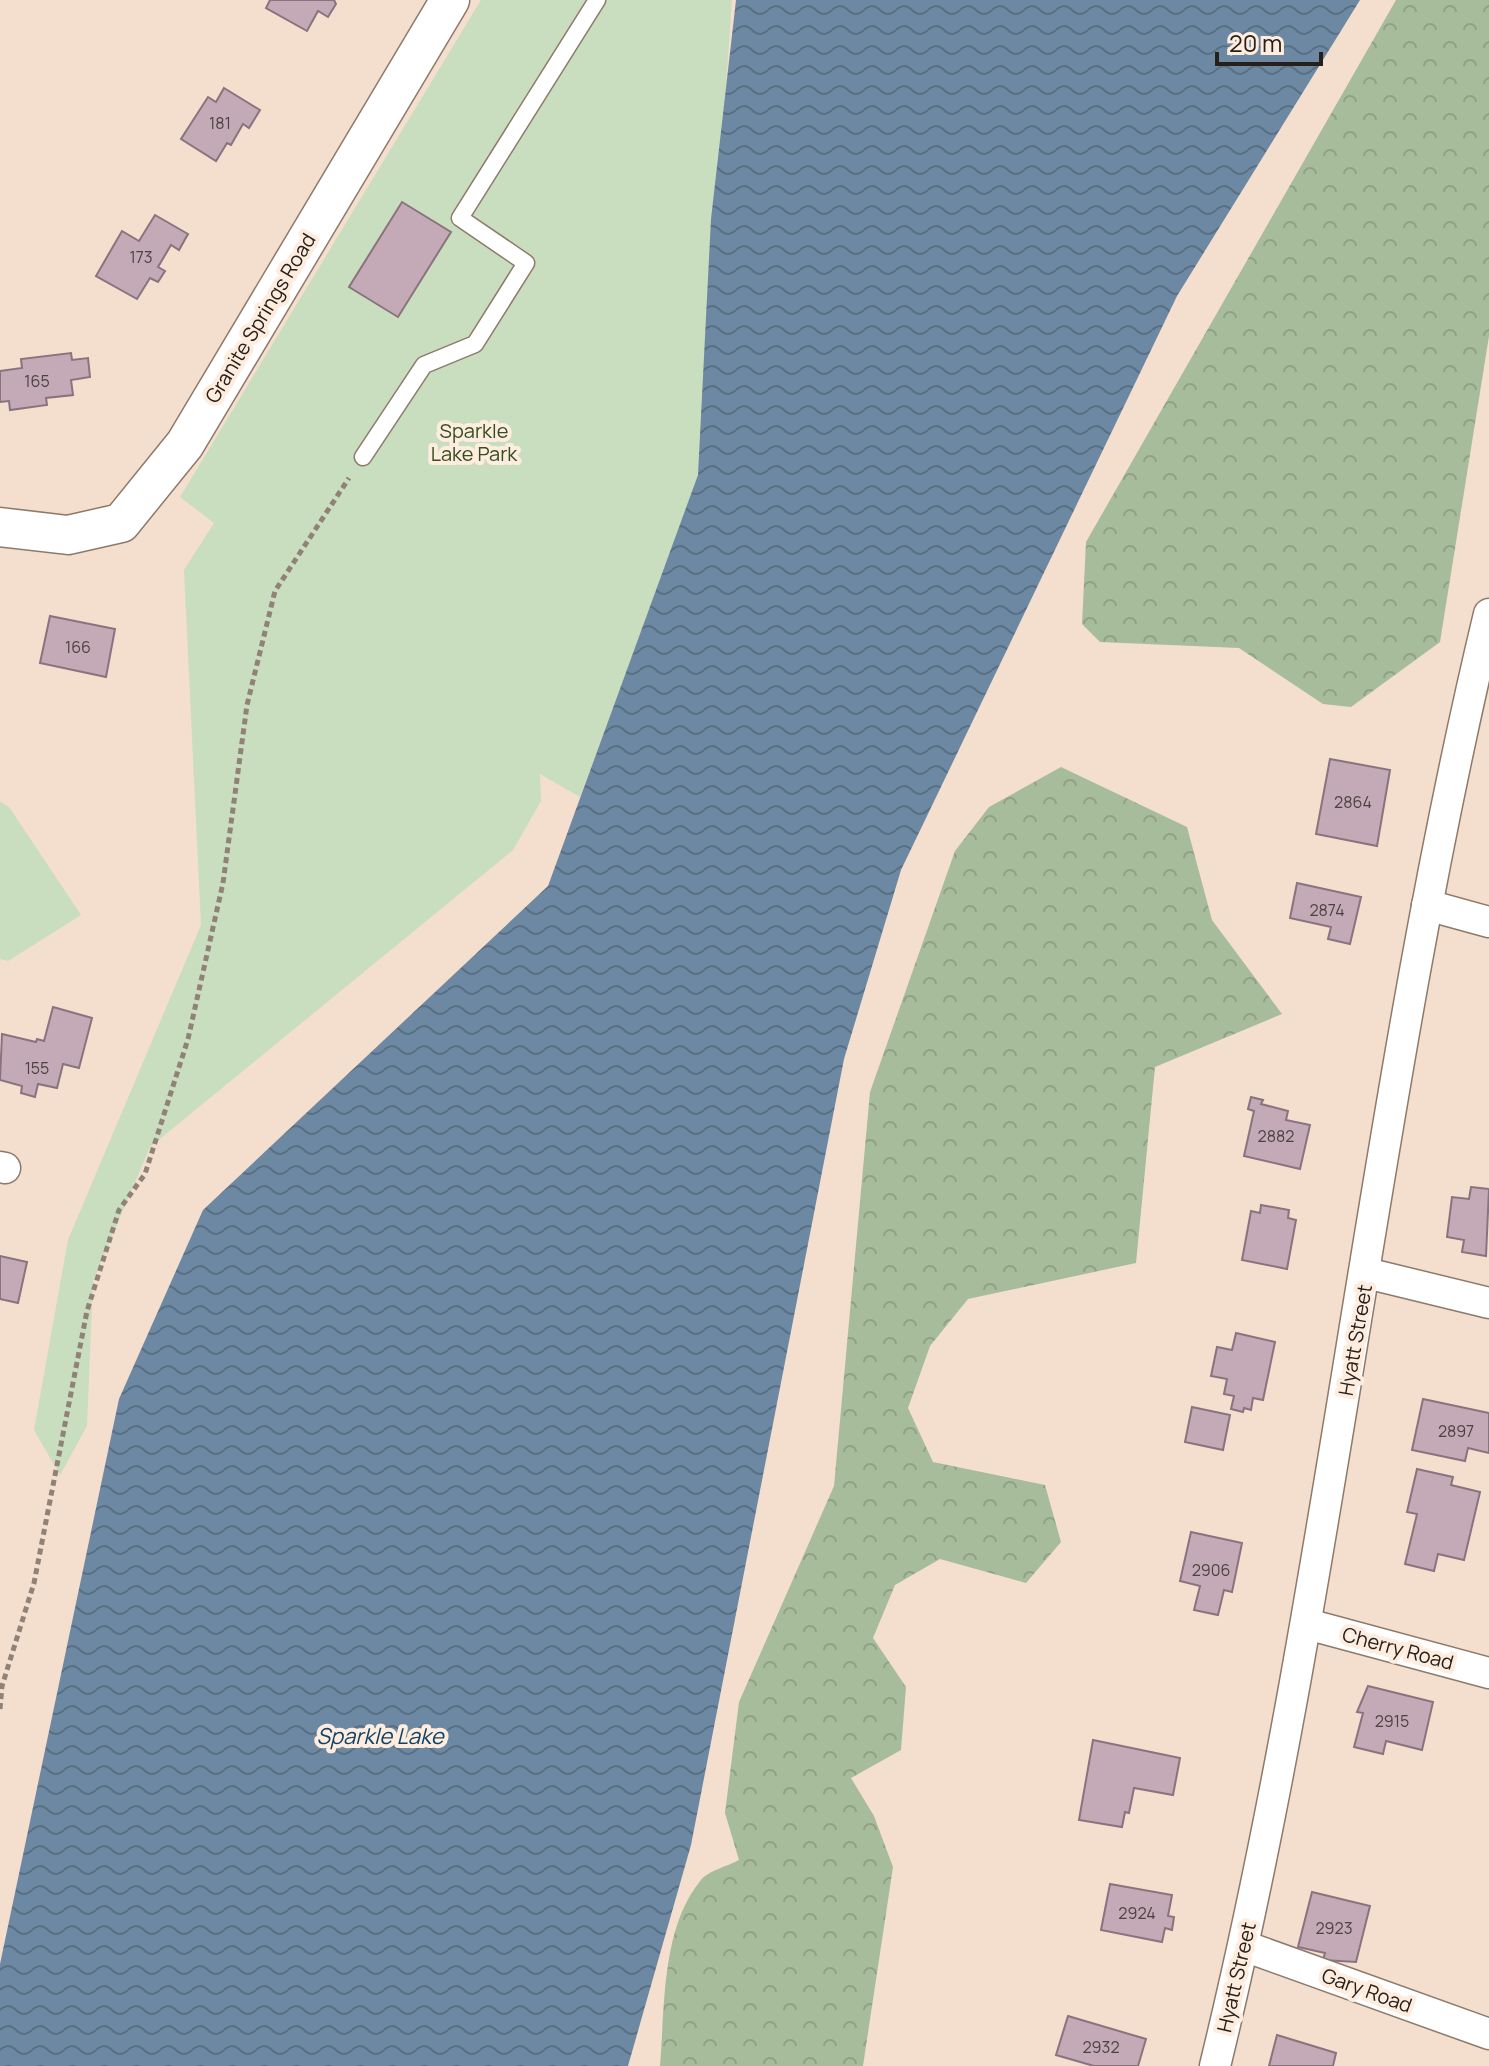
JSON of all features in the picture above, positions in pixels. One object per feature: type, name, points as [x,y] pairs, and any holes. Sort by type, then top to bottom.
[{"type":"street","name":"Granite Springs Road","points":[[0,527],[68,535],[121,523],[185,444],[450,0]]},
{"type":"street","name":"Hyatt Street","points":[[1215,2066],[1244,1946],[1307,1624],[1391,1105],[1427,905],[1481,680],[1489,614]]},
{"type":"street","points":[[1427,905],[1489,922]]},
{"type":"street","points":[[1366,1273],[1489,1303]]},
{"type":"street","name":"Cherry Road","points":[[1307,1624],[1489,1673]]},
{"type":"street","name":"Gary Road","points":[[1244,1946],[1489,2034]]},
{"type":"lane","points":[[363,457],[424,365],[475,344],[526,263],[460,218],[597,0]]},
{"type":"path","points":[[0,1709],[2,1686],[34,1583],[87,1311],[119,1210],[145,1174],[188,1039],[223,883],[247,705],[275,591],[363,457]]},
{"type":"green space","name":"Sparkle Lake Park","points":[[481,0],[732,0],[699,475],[580,797],[540,774],[541,801],[513,850],[150,1147],[93,1281],[87,1426],[60,1475],[34,1430],[68,1240],[201,925],[184,570],[214,523],[180,497]]},
{"type":"green space","points":[[1396,0],[1489,0],[1489,336],[1440,642],[1351,707],[1323,704],[1239,648],[1100,642],[1082,624],[1086,542]]},
{"type":"green space","points":[[1061,767],[1187,827],[1212,920],[1282,1014],[1155,1067],[1136,1263],[968,1299],[930,1346],[908,1408],[933,1462],[1045,1485],[1061,1542],[1026,1583],[940,1559],[895,1585],[873,1638],[906,1687],[901,1750],[851,1778],[874,1816],[893,1867],[863,2066],[660,2066],[667,1969],[678,1921],[688,1899],[704,1877],[739,1860],[725,1813],[739,1702],[834,1486],[870,1092],[955,851],[989,807]]},
{"type":"green space","points":[[0,802],[9,807],[81,915],[8,961],[0,959]]},
{"type":"water","name":"Sparkle Lake","points":[[736,0],[1360,0],[1177,296],[901,870],[844,1059],[691,1845],[628,2066],[0,2066],[0,1964],[119,1399],[203,1210],[548,886],[698,475],[711,219]]},
{"type":"building","points":[[270,0],[334,0],[336,4],[328,17],[318,11],[307,31],[266,8]]},
{"type":"building","points":[[224,88],[260,110],[249,128],[243,124],[231,145],[227,143],[216,161],[181,139],[208,97],[216,102]]},
{"type":"building","points":[[402,202],[451,232],[398,317],[349,287]]},
{"type":"building","points":[[155,215],[188,234],[179,250],[171,245],[158,267],[165,271],[158,282],[150,278],[137,299],[96,276],[122,231],[139,241]]},
{"type":"building","points":[[71,353],[72,360],[88,358],[90,377],[71,380],[73,395],[46,398],[47,405],[10,410],[9,401],[0,402],[0,371],[22,368],[21,359]]},
{"type":"building","points":[[50,616],[115,629],[106,677],[40,663]]},
{"type":"building","points":[[1330,759],[1390,770],[1377,846],[1316,834]]},
{"type":"building","points":[[1297,883],[1361,897],[1350,944],[1328,939],[1331,927],[1290,918]]},
{"type":"building","points":[[53,1007],[92,1018],[79,1068],[63,1064],[57,1088],[38,1084],[35,1097],[21,1093],[22,1086],[0,1080],[2,1034],[44,1041]]},
{"type":"building","points":[[1251,1097],[1263,1100],[1261,1104],[1288,1111],[1286,1120],[1310,1125],[1300,1169],[1244,1156],[1254,1111],[1248,1109]]},
{"type":"building","points":[[1471,1187],[1489,1189],[1486,1256],[1462,1252],[1464,1240],[1447,1237],[1452,1197],[1469,1199]]},
{"type":"building","points":[[1261,1205],[1289,1210],[1288,1218],[1296,1220],[1287,1269],[1242,1260],[1251,1211],[1260,1213]]},
{"type":"building","points":[[0,1256],[27,1262],[18,1303],[0,1299]]},
{"type":"building","points":[[1236,1333],[1275,1342],[1263,1400],[1253,1398],[1251,1410],[1244,1408],[1243,1412],[1231,1409],[1234,1396],[1224,1394],[1227,1379],[1211,1376],[1217,1347],[1232,1350]]},
{"type":"building","points":[[1423,1399],[1489,1413],[1489,1453],[1468,1448],[1465,1461],[1412,1450]]},
{"type":"building","points":[[1192,1407],[1230,1415],[1223,1450],[1185,1442]]},
{"type":"building","points":[[1417,1469],[1453,1477],[1451,1485],[1480,1492],[1464,1560],[1438,1554],[1434,1571],[1405,1564],[1417,1514],[1407,1512]]},
{"type":"building","points":[[1191,1532],[1242,1543],[1232,1592],[1224,1590],[1218,1615],[1194,1610],[1200,1586],[1180,1581]]},
{"type":"building","points":[[1368,1686],[1433,1702],[1422,1750],[1386,1741],[1383,1754],[1354,1747],[1363,1713],[1357,1712]]},
{"type":"building","points":[[1093,1740],[1180,1758],[1173,1795],[1134,1788],[1129,1813],[1125,1812],[1122,1827],[1079,1820]]},
{"type":"building","points":[[1110,1884],[1172,1895],[1168,1916],[1174,1917],[1172,1930],[1165,1928],[1162,1942],[1101,1930]]},
{"type":"building","points":[[1312,1892],[1370,1906],[1356,1962],[1323,1960],[1325,1953],[1298,1947]]},
{"type":"building","points":[[1068,2016],[1146,2039],[1138,2066],[1094,2066],[1056,2055]]},
{"type":"building","points":[[1277,2035],[1336,2053],[1333,2066],[1269,2066]]}]
